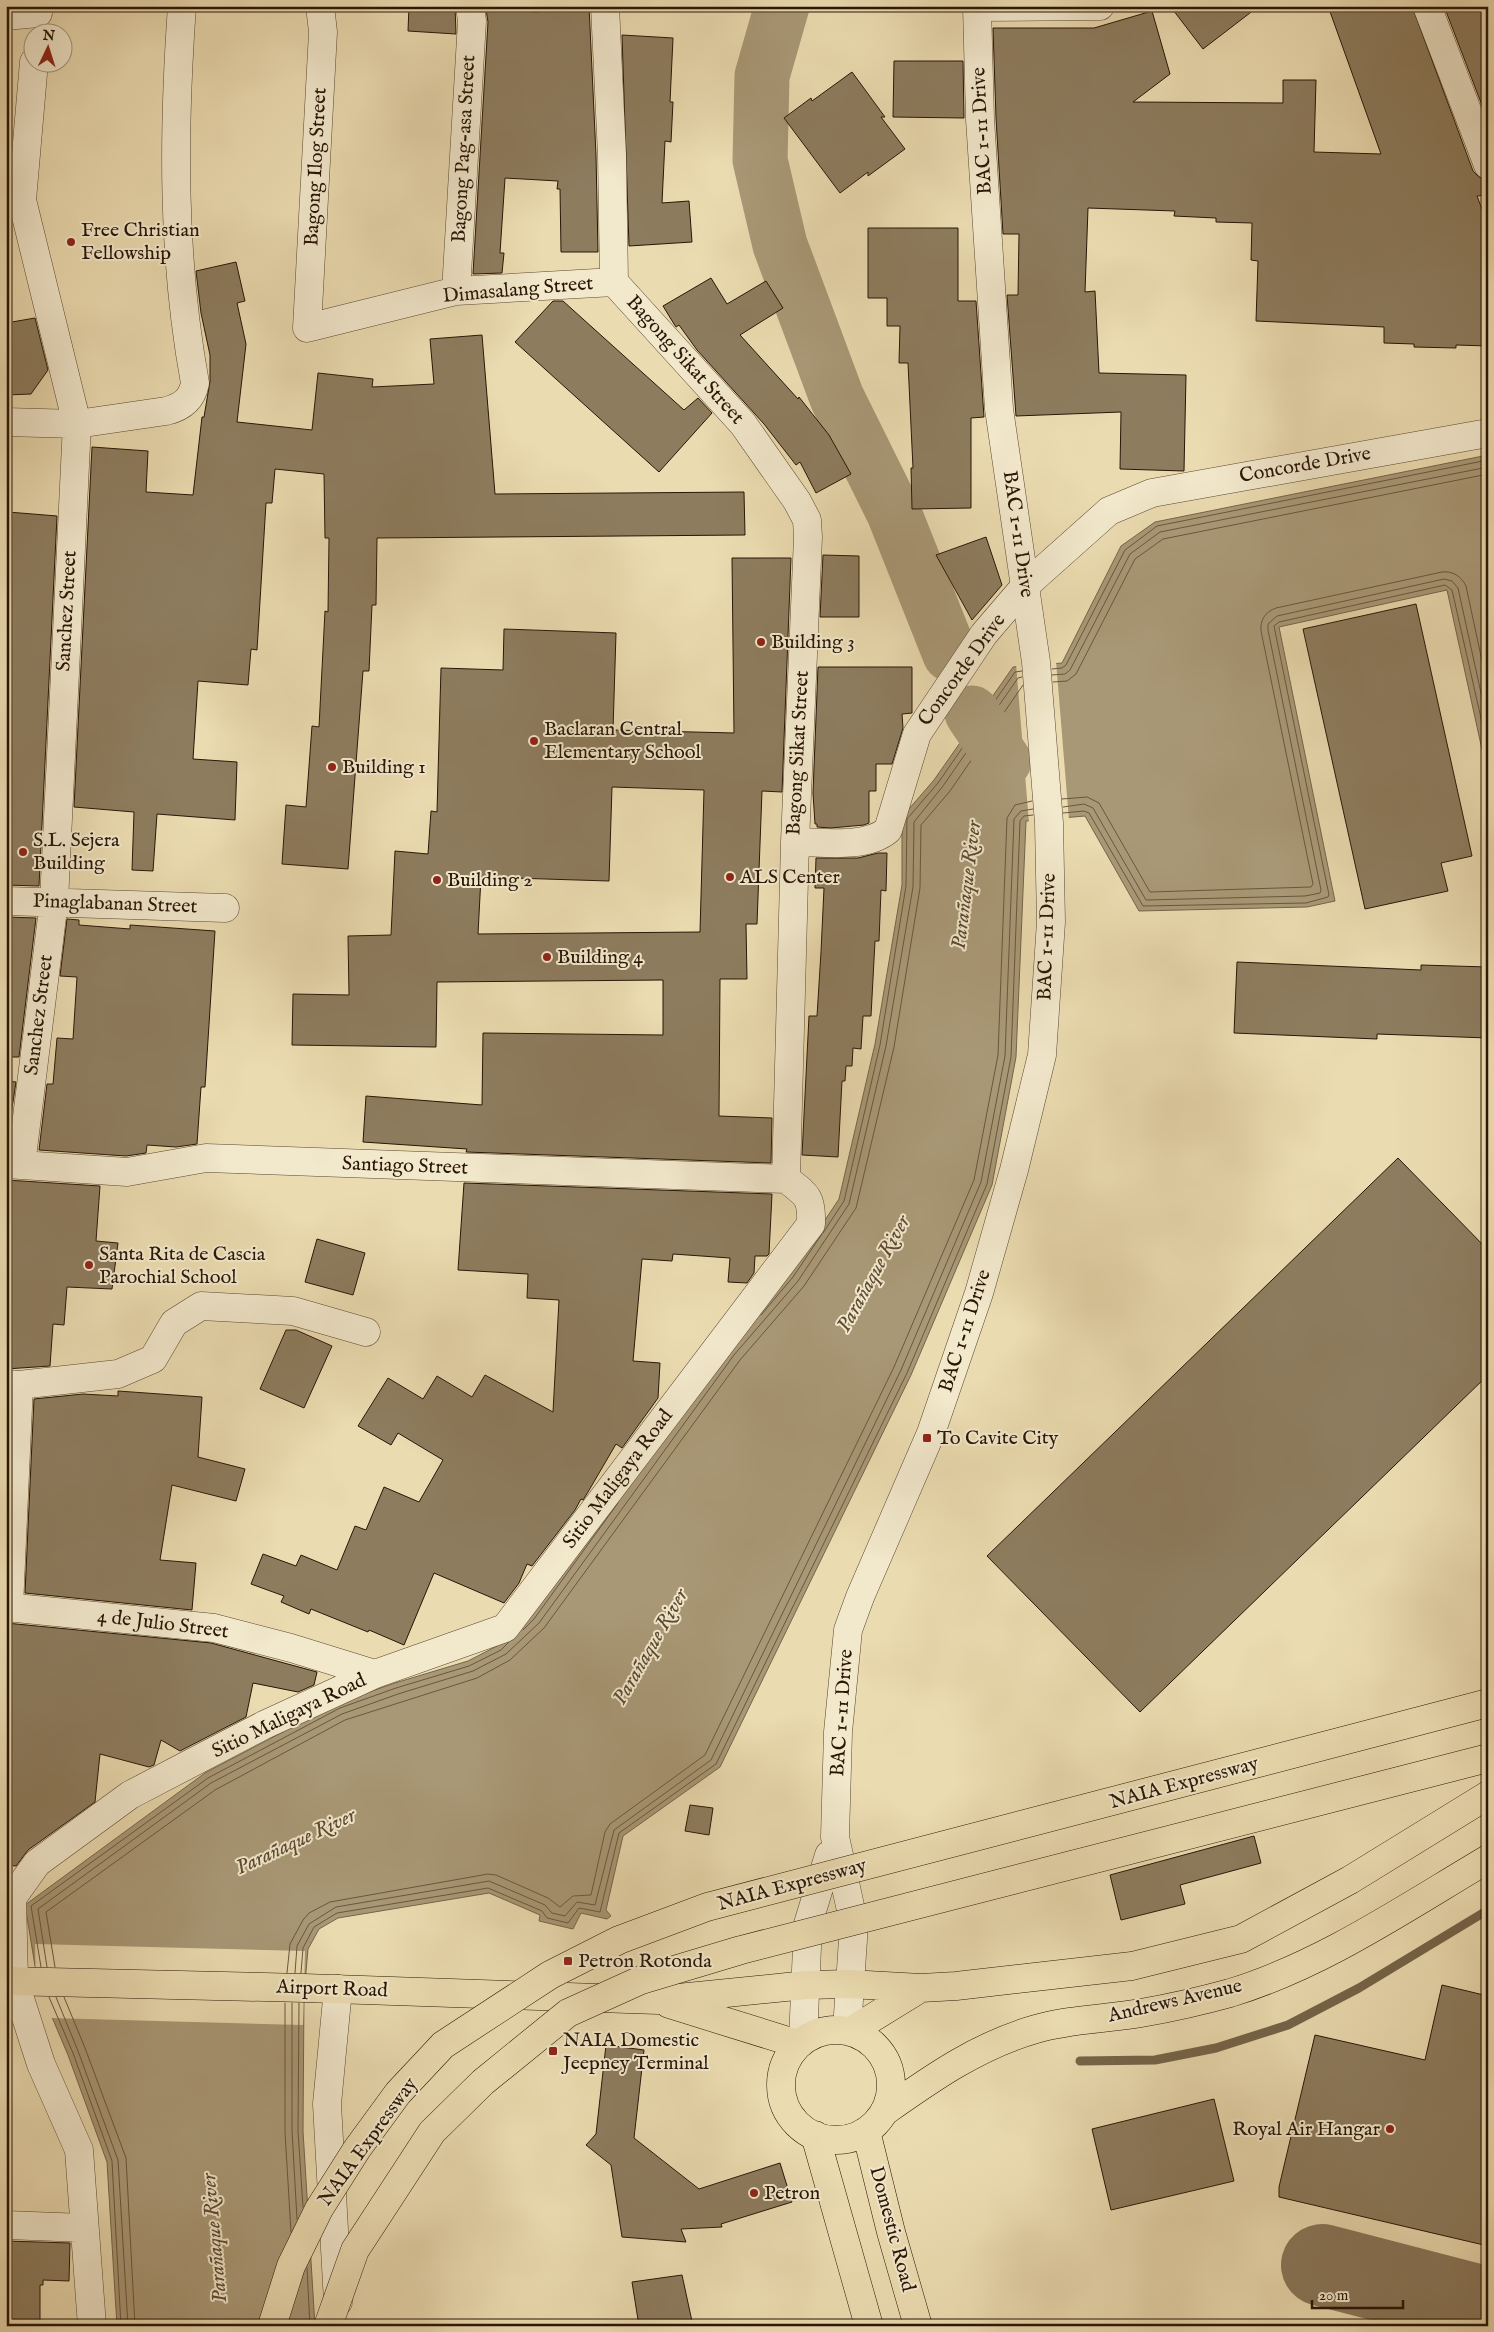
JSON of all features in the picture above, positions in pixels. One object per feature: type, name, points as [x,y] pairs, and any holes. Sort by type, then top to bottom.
[{"type":"main road","name":"NAIA Expressway","points":[[272,2326],[291,2266],[318,2209],[357,2149],[398,2093],[444,2046],[550,1975],[619,1940],[707,1907],[1488,1703]]},
{"type":"main road","points":[[328,2326],[355,2250],[432,2132],[483,2082],[568,2013],[641,1980],[741,1950],[1488,1758]]},
{"type":"main road","points":[[658,2000],[806,1985],[849,1984],[921,1988],[1132,1966],[1241,1939],[1350,1880],[1488,1795]]},
{"type":"main road","name":"Andrews Avenue","points":[[801,2042],[785,2062],[781,2084],[785,2106],[797,2123],[815,2135],[841,2140],[875,2122],[927,2081],[994,2044],[1036,2029],[1070,2022],[1149,2011],[1230,1992],[1282,1973],[1355,1938],[1488,1859]]},
{"type":"main road","name":"Airport Road","points":[[18,1981],[658,2000]]},
{"type":"main road","points":[[849,2031],[921,1988]]},
{"type":"main road","points":[[658,2000],[801,2042],[817,2032],[831,2030],[849,2031],[873,2044],[882,2053],[888,2064],[892,2088],[875,2122]]},
{"type":"main road","name":"Domestic Road","points":[[875,2122],[891,2232],[918,2326]]},
{"type":"main road","points":[[815,2135],[869,2326]]},
{"type":"street","points":[[6,422],[77,424],[179,408],[188,400],[194,390],[195,382],[184,323],[176,197],[177,83],[182,6]]},
{"type":"street","name":"Bagong Ilog Street","points":[[306,328],[323,32],[320,6]]},
{"type":"street","name":"Bagong Pag-asa Street","points":[[456,291],[472,22],[470,6]]},
{"type":"street","name":"Bagong Sikat Street","points":[[605,6],[612,155],[614,282],[743,424],[797,501],[807,520],[808,537],[794,842],[794,1185]]},
{"type":"street","points":[[977,6],[1100,6]]},
{"type":"street","name":"BAC 1-11 Drive","points":[[849,2031],[849,1984],[854,1924],[835,1837],[838,1732],[848,1630],[860,1597],[931,1433],[979,1293],[1014,1170],[1042,1055],[1052,922],[1049,823],[1036,662],[1000,409],[980,119],[977,6]]},
{"type":"street","points":[[1427,6],[1488,164]]},
{"type":"street","points":[[6,16],[38,17]]},
{"type":"street","name":"Sanchez Street","points":[[13,1165],[54,901],[77,424],[14,202],[33,72]]},
{"type":"street","name":"Dimasalang Street","points":[[306,328],[456,291],[614,282]]},
{"type":"street","name":"Concorde Drive","points":[[794,842],[867,842],[879,838],[888,830],[917,734],[984,634],[1026,586],[1109,511],[1152,493],[1488,432]]},
{"type":"street","name":"Pinaglabanan Street","points":[[6,900],[224,908]]},
{"type":"street","name":"Santiago Street","points":[[13,1165],[127,1172],[206,1158],[794,1185]]},
{"type":"street","name":"Sitio Maligaya Road","points":[[92,2326],[79,2150],[41,2064],[18,1981],[12,1898],[37,1863],[130,1795],[264,1725],[375,1674],[505,1628],[811,1224],[812,1205],[794,1185]]},
{"type":"street","points":[[8,1607],[13,1384],[118,1374],[152,1359],[174,1323],[201,1306],[293,1311],[366,1332]]},
{"type":"street","name":"4 de Julio Street","points":[[8,1607],[214,1628],[291,1648],[375,1674]]},
{"type":"street","name":"BAC 1-11 Drive","points":[[801,2042],[806,1985],[808,1924],[835,1837]]},
{"type":"street","points":[[338,1989],[327,2104],[339,2326]]},
{"type":"street","points":[[6,2225],[84,2228]]},
{"type":"water","name":"Parañaque River","points":[[1488,455],[1488,754],[1483,754],[1447,590],[1279,627],[1335,901],[1307,907],[1139,911],[1085,816],[1026,821],[1016,1057],[992,1185],[911,1375],[720,1767],[623,1836],[606,1910],[611,1916],[607,1919],[581,1913],[573,1929],[539,1921],[540,1915],[489,1893],[338,1918],[319,1929],[308,1949],[304,1994],[303,2131],[315,2326],[117,2326],[107,2162],[68,2055],[38,1984],[25,1905],[205,1773],[338,1703],[395,1683],[468,1661],[499,1645],[530,1616],[789,1274],[839,1199],[875,1044],[902,885],[902,817],[934,780],[1013,667],[1062,663],[1121,546],[1155,522]]},
{"type":"pier","points":[[1056,661],[1069,820],[1029,823],[1016,664]]},
{"type":"pier","points":[[35,1944],[305,1951],[303,2025],[50,2018],[36,1984]]},
{"type":"building","points":[[409,6],[455,6],[456,34],[408,31]]},
{"type":"building","points":[[539,6],[589,6],[596,155],[598,252],[561,252],[560,189],[557,189],[558,181],[505,178],[500,253],[504,253],[502,273],[473,274],[488,22],[486,9],[539,12]]},
{"type":"building","points":[[1170,6],[1259,6],[1203,49]]},
{"type":"building","points":[[1328,6],[1412,6],[1473,171],[1479,177],[1488,180],[1488,195],[1477,196],[1488,225],[1488,346],[1456,345],[1456,348],[1414,347],[1414,344],[1384,343],[1384,327],[1256,321],[1258,261],[1251,260],[1252,223],[1216,222],[1216,218],[1174,216],[1175,211],[1088,208],[1085,292],[1095,291],[1099,373],[1186,375],[1184,471],[1120,469],[1121,412],[1016,416],[1007,295],[1018,295],[1019,234],[1003,234],[993,28],[1094,28],[1152,11],[1170,74],[1133,102],[1283,103],[1283,80],[1316,80],[1314,152],[1381,154]]},
{"type":"building","points":[[1444,6],[1488,6],[1488,121]]},
{"type":"building","points":[[622,35],[673,38],[670,102],[673,102],[671,142],[665,141],[662,203],[689,201],[692,242],[629,246]]},
{"type":"building","points":[[894,61],[963,61],[964,118],[893,117]]},
{"type":"building","points":[[852,72],[885,117],[881,117],[905,149],[868,176],[868,172],[840,193],[784,118],[811,98],[812,101]]},
{"type":"building","points":[[868,228],[958,228],[958,301],[976,301],[984,417],[971,418],[971,508],[912,509],[911,468],[913,468],[908,363],[899,363],[900,326],[887,326],[887,298],[868,298]]},
{"type":"building","points":[[236,262],[245,301],[237,303],[246,344],[237,422],[312,430],[318,373],[373,379],[372,387],[434,384],[430,339],[482,335],[495,494],[744,492],[745,535],[377,538],[376,605],[372,605],[369,671],[363,671],[348,869],[282,864],[286,805],[306,807],[312,726],[319,727],[325,611],[328,612],[329,538],[325,538],[324,474],[275,469],[272,503],[266,503],[257,650],[251,649],[248,685],[198,681],[193,759],[237,762],[235,820],[157,814],[153,871],[132,870],[134,812],[74,807],[92,447],[148,451],[146,492],[193,495],[202,417],[204,417],[210,381],[210,355],[201,313],[196,271]]},
{"type":"building","points":[[711,278],[727,304],[766,281],[783,308],[740,335],[798,399],[799,397],[829,435],[851,474],[816,493],[800,462],[796,465],[764,424],[697,350],[679,325],[676,327],[663,306]]},
{"type":"building","points":[[553,301],[563,301],[684,410],[698,398],[712,413],[659,472],[515,342]]},
{"type":"building","points":[[35,318],[48,370],[31,394],[6,395],[6,323]]},
{"type":"building","points":[[8,512],[57,516],[39,886],[6,885]]},
{"type":"building","points":[[986,537],[1002,585],[972,620],[936,555]]},
{"type":"building","points":[[823,555],[859,556],[859,617],[820,617]]},
{"type":"building","points":[[732,558],[791,558],[782,792],[762,791],[757,924],[746,924],[747,979],[720,979],[719,1116],[772,1118],[771,1163],[466,1152],[467,1149],[363,1142],[366,1096],[482,1105],[483,1033],[663,1035],[663,980],[437,982],[436,1047],[292,1045],[293,994],[349,995],[348,936],[391,935],[395,851],[428,854],[431,811],[437,812],[441,668],[503,670],[504,629],[616,633],[613,730],[734,733]],"holes":[[[612,787],[704,790],[700,932],[478,934],[481,877],[609,881]]]},
{"type":"building","points":[[1416,604],[1472,856],[1441,863],[1448,891],[1365,909],[1303,629]]},
{"type":"building","points":[[818,667],[912,667],[912,713],[902,714],[903,728],[892,764],[876,764],[876,791],[869,791],[869,823],[864,825],[831,828],[817,827],[817,824],[815,824],[813,793]]},
{"type":"building","points":[[878,853],[887,853],[886,891],[881,890],[879,941],[875,941],[871,1016],[863,1016],[861,1049],[853,1048],[852,1066],[846,1066],[845,1081],[842,1081],[838,1157],[802,1155],[809,1016],[817,1016],[821,952],[824,888],[815,888],[816,858],[858,858]]},
{"type":"building","points":[[6,917],[36,918],[19,1057],[6,1057]]},
{"type":"building","points":[[67,919],[79,920],[79,925],[130,929],[130,925],[215,931],[205,1087],[201,1087],[197,1144],[176,1147],[147,1145],[146,1153],[126,1156],[39,1150],[47,1084],[53,1084],[57,1038],[73,1039],[77,977],[60,976]]},
{"type":"building","points":[[1237,962],[1421,970],[1421,965],[1488,967],[1488,1038],[1377,1034],[1377,1039],[1234,1033]]},
{"type":"building","points":[[6,1081],[16,1082],[6,1148]]},
{"type":"building","points":[[1398,1158],[1488,1250],[1488,1375],[1140,1712],[987,1556]]},
{"type":"building","points":[[6,1180],[100,1186],[96,1241],[118,1243],[112,1289],[67,1287],[64,1325],[53,1324],[50,1366],[6,1369]]},
{"type":"building","points":[[464,1183],[772,1194],[769,1254],[767,1256],[755,1256],[754,1273],[747,1283],[728,1282],[730,1258],[673,1254],[672,1261],[642,1259],[633,1361],[660,1363],[658,1398],[622,1448],[616,1444],[583,1500],[581,1499],[575,1510],[532,1566],[527,1564],[519,1583],[504,1603],[434,1573],[404,1645],[311,1609],[309,1614],[281,1602],[284,1596],[251,1584],[263,1554],[296,1566],[301,1555],[337,1570],[355,1526],[366,1530],[384,1487],[419,1502],[443,1460],[398,1433],[391,1445],[358,1426],[388,1378],[423,1399],[437,1376],[472,1397],[485,1375],[553,1412],[559,1300],[527,1298],[528,1274],[458,1270]]},
{"type":"building","points":[[317,1239],[365,1253],[353,1295],[305,1282]]},
{"type":"building","points":[[286,1330],[296,1330],[332,1346],[304,1408],[260,1389]]},
{"type":"building","points":[[118,1391],[202,1397],[198,1457],[245,1469],[236,1501],[172,1485],[160,1560],[196,1563],[192,1610],[25,1593],[34,1399],[83,1394],[118,1396]]},
{"type":"building","points":[[6,1623],[211,1643],[317,1672],[314,1685],[298,1692],[253,1683],[246,1717],[180,1751],[161,1740],[154,1765],[149,1767],[100,1754],[95,1802],[28,1850],[16,1866],[6,1865]]},
{"type":"building","points":[[690,1805],[713,1808],[709,1835],[685,1831]]},
{"type":"building","points":[[1254,1836],[1261,1863],[1180,1885],[1185,1904],[1121,1920],[1110,1875]]},
{"type":"building","name":"Royal Air Hangar","points":[[1442,1985],[1488,1996],[1488,2246],[1279,2197],[1279,2187],[1315,2035],[1425,2060]]},
{"type":"building","points":[[606,2045],[644,2050],[634,2138],[699,2189],[780,2163],[792,2202],[721,2224],[722,2227],[681,2229],[686,2242],[622,2237],[611,2165],[586,2145],[596,2134]]},
{"type":"building","points":[[1214,2099],[1234,2181],[1111,2210],[1092,2129]]},
{"type":"building","points":[[6,2241],[70,2243],[69,2281],[43,2280],[43,2285],[40,2285],[40,2326],[6,2325]]},
{"type":"building","points":[[682,2275],[693,2326],[639,2326],[632,2282]]},
{"type":"waterway","points":[[782,6],[762,76],[760,160],[780,245],[837,398],[894,513],[950,654]]},
{"type":"waterway","points":[[972,713],[1004,761]]},
{"type":"waterway","points":[[1080,2061],[1155,2060],[1216,2048],[1288,2025],[1359,1988],[1488,1910]]},
{"type":"taxiway","points":[[1322,2265],[1488,2308]]},
{"type":"place","name":"Free Christian Fellowship","points":[[71,242]]},
{"type":"place","name":"Building 3","points":[[761,642]]},
{"type":"place","name":"Baclaran Central Elementary School","points":[[534,741]]},
{"type":"place","name":"Building 1","points":[[332,767]]},
{"type":"place","name":"S.L. Sejera Building","points":[[23,852]]},
{"type":"place","name":"ALS Center","points":[[730,877]]},
{"type":"place","name":"Building 2","points":[[437,880]]},
{"type":"place","name":"Building 4","points":[[547,957]]},
{"type":"place","name":"Santa Rita de Cascia Parochial School","points":[[89,1265]]},
{"type":"place","name":"To Cavite City","points":[[927,1438]]},
{"type":"place","name":"Petron Rotonda","points":[[568,1961]]},
{"type":"place","name":"NAIA Domestic Jeepney Terminal","points":[[553,2051]]},
{"type":"place","name":"Royal Air Hangar","points":[[1390,2129]]},
{"type":"place","name":"Petron","points":[[754,2193]]}]
